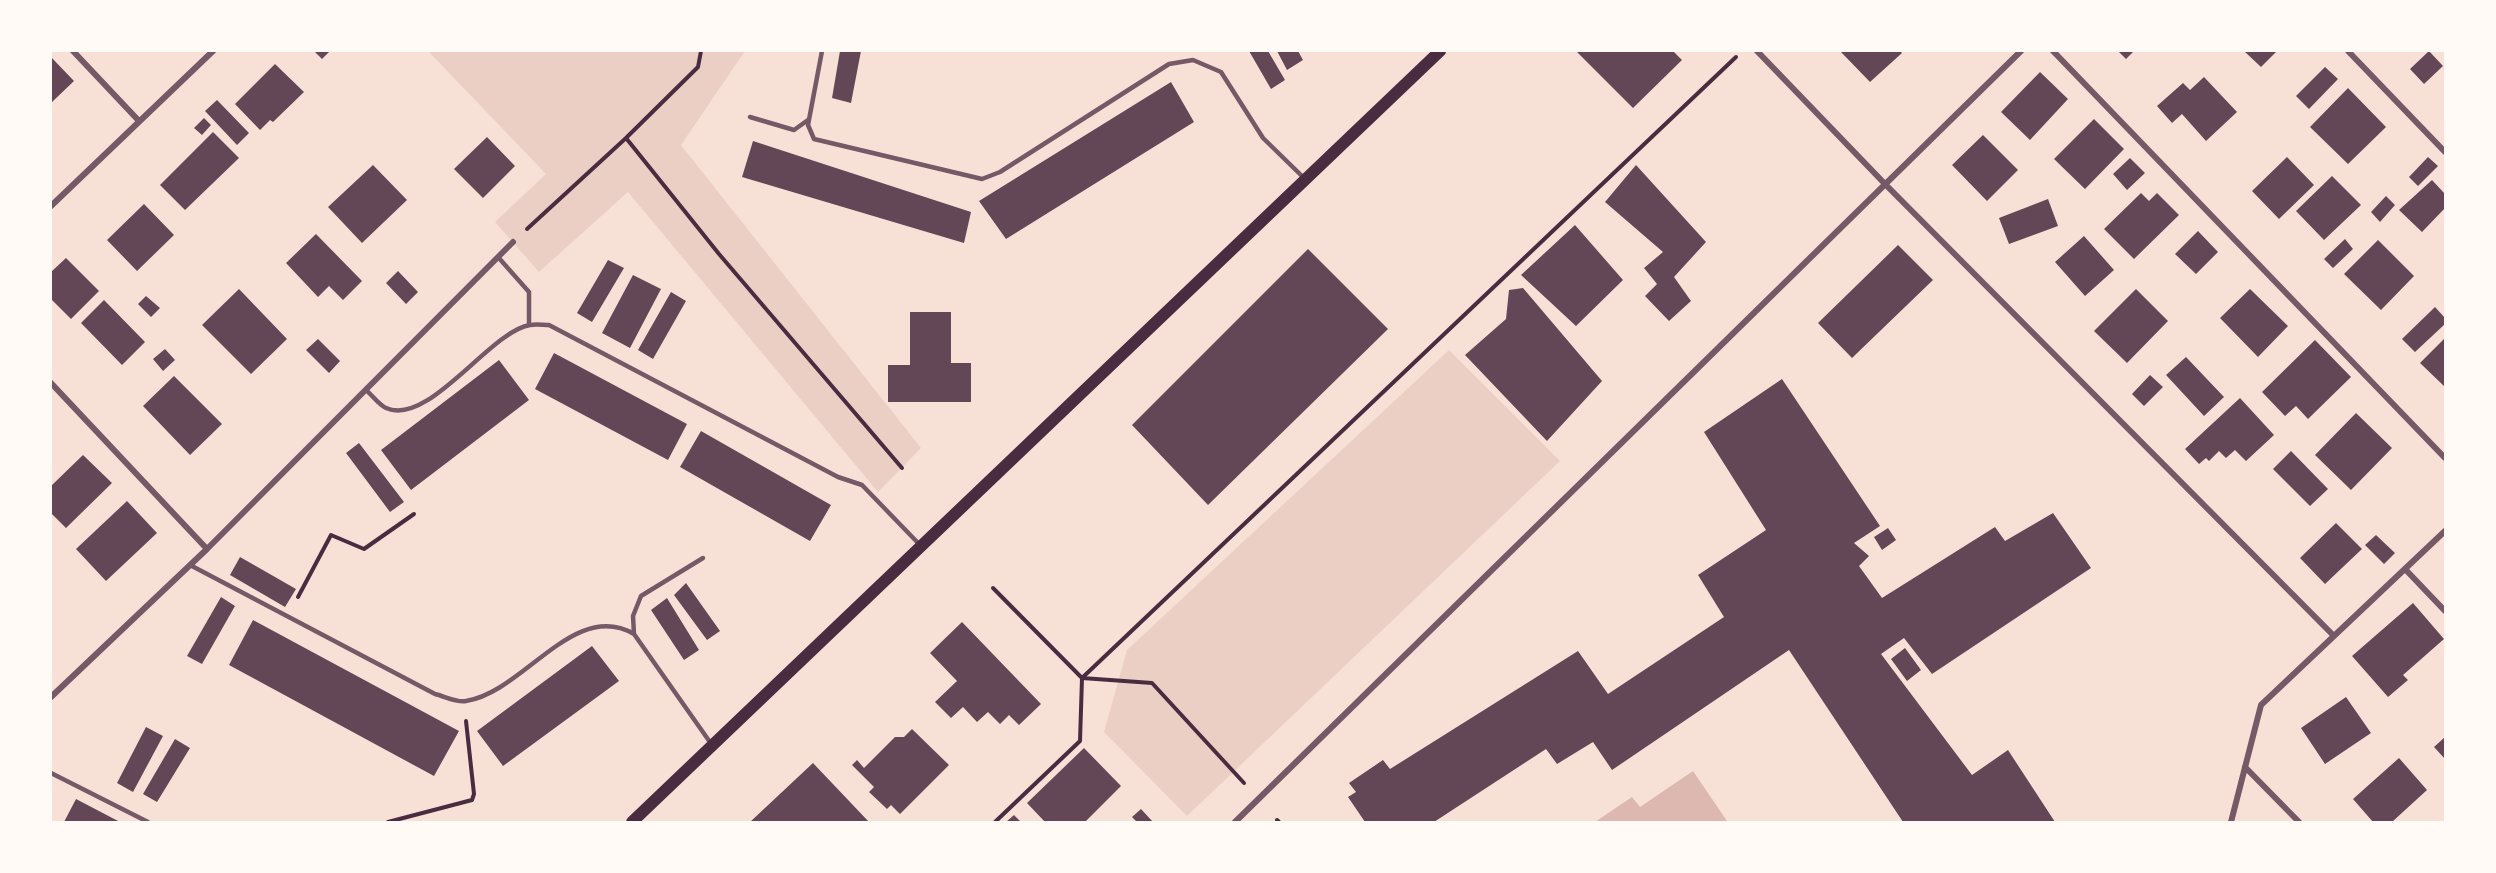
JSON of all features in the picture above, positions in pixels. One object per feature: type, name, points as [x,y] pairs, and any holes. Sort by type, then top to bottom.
[{"type":"main road","points":[[632,822],[1440,51]]},
{"type":"street","points":[[73,51],[139,121]]},
{"type":"street","points":[[51,206],[213,51]]},
{"type":"street","points":[[1757,51],[1885,184],[2334,636]]},
{"type":"street","points":[[1235,822],[2020,51]]},
{"type":"street","points":[[2053,51],[2445,458]]},
{"type":"street","points":[[2348,51],[2445,152]]},
{"type":"street","points":[[51,698],[207,549],[513,242]]},
{"type":"street","points":[[51,383],[207,549]]},
{"type":"street","points":[[2230,822],[2261,705],[2445,531]]},
{"type":"street","points":[[2405,569],[2445,611]]},
{"type":"street","points":[[2245,766],[2299,822]]},
{"type":"lane","points":[[822,51],[808,120],[814,139],[981,179],[1000,172],[1169,64],[1193,60],[1221,72],[1263,138],[1305,180]]},
{"type":"lane","points":[[750,117],[794,130],[808,120]]},
{"type":"lane","points":[[498,257],[529,292],[529,324]]},
{"type":"lane","points":[[366,390],[386,408],[409,411],[445,387],[508,336],[529,324],[549,325],[838,477],[862,485],[921,546]]},
{"type":"lane","points":[[634,634],[633,616],[641,596],[703,558]]},
{"type":"lane","points":[[190,565],[435,694],[464,702],[488,695],[581,631],[602,625],[620,626],[634,634],[712,746]]},
{"type":"lane","points":[[51,773],[148,822]]},
{"type":"path","points":[[513,242],[626,138],[698,67],[701,51]]},
{"type":"path","points":[[995,822],[1080,741],[1082,678],[1742,51]]},
{"type":"path","points":[[626,138],[719,254],[902,468]]},
{"type":"path","points":[[288,617],[331,535],[364,549],[414,514]]},
{"type":"path","points":[[993,588],[1082,678],[1152,683],[1244,783]]},
{"type":"path","points":[[388,822],[472,800],[474,794],[464,702]]},
{"type":"shaded area","points":[[428,51],[745,51],[681,145],[921,448],[878,492],[628,192],[539,272],[495,222],[546,174]]},
{"type":"shaded area","points":[[1449,350],[1560,461],[1187,816],[1104,732],[1127,650]]},
{"type":"shaded area","points":[[1693,771],[1727,821],[1595,822],[1632,797],[1640,807]]},
{"type":"building","points":[[314,51],[330,51],[322,59]]},
{"type":"building","points":[[840,51],[861,51],[851,103],[832,98]]},
{"type":"building","points":[[1249,51],[1268,51],[1285,80],[1271,89]]},
{"type":"building","points":[[1277,51],[1298,51],[1303,60],[1287,70]]},
{"type":"building","points":[[1576,51],[1673,51],[1682,60],[1633,108]]},
{"type":"building","points":[[1840,51],[1900,51],[1902,53],[1870,82]]},
{"type":"building","points":[[2118,51],[2134,51],[2126,59]]},
{"type":"building","points":[[2244,51],[2277,51],[2261,67]]},
{"type":"building","points":[[2429,51],[2443,66],[2424,84],[2410,69]]},
{"type":"building","points":[[51,57],[74,81],[51,103]]},
{"type":"building","points":[[275,64],[304,92],[273,122],[270,120],[260,130],[235,104]]},
{"type":"building","points":[[2325,67],[2338,79],[2309,109],[2296,96]]},
{"type":"building","points":[[2040,72],[2068,99],[2030,140],[2001,112]]},
{"type":"building","points":[[2204,77],[2237,112],[2206,141],[2182,114],[2172,123],[2157,106],[2183,83],[2190,90]]},
{"type":"building","points":[[1171,82],[1194,122],[1006,239],[979,201]]},
{"type":"building","points":[[2348,88],[2386,127],[2348,164],[2310,127]]},
{"type":"building","points":[[217,100],[249,133],[237,145],[205,111]]},
{"type":"building","points":[[204,118],[211,125],[202,135],[194,128]]},
{"type":"building","points":[[2094,119],[2124,149],[2085,189],[2054,159]]},
{"type":"building","points":[[213,132],[239,158],[185,210],[160,185]]},
{"type":"building","points":[[1983,135],[2018,170],[1987,201],[1952,165]]},
{"type":"building","points":[[487,137],[515,166],[483,198],[454,169]]},
{"type":"building","points":[[753,141],[971,212],[964,243],[742,177]]},
{"type":"building","points":[[2287,157],[2314,185],[2279,219],[2252,191]]},
{"type":"building","points":[[2428,157],[2438,166],[2418,186],[2409,177]]},
{"type":"building","points":[[2130,158],[2145,173],[2127,190],[2113,174]]},
{"type":"building","points":[[373,165],[407,200],[362,243],[328,207]]},
{"type":"building","points":[[1636,165],[1706,242],[1674,277],[1691,301],[1669,321],[1645,296],[1657,284],[1644,268],[1663,252],[1605,202]]},
{"type":"building","points":[[2332,176],[2361,205],[2324,240],[2296,211]]},
{"type":"building","points":[[2432,180],[2445,194],[2445,208],[2422,232],[2399,210]]},
{"type":"building","points":[[2141,193],[2149,201],[2157,193],[2179,215],[2134,259],[2104,229]]},
{"type":"building","points":[[2386,196],[2395,205],[2380,222],[2371,212]]},
{"type":"building","points":[[2048,199],[2058,226],[2009,244],[1999,218]]},
{"type":"building","points":[[144,204],[174,235],[137,271],[107,240]]},
{"type":"building","points":[[1575,225],[1623,280],[1576,326],[1521,275]]},
{"type":"building","points":[[2198,231],[2218,252],[2196,274],[2175,254]]},
{"type":"building","points":[[316,234],[362,281],[343,300],[329,286],[318,297],[286,263]]},
{"type":"building","points":[[2084,236],[2114,270],[2085,296],[2055,262]]},
{"type":"building","points":[[2345,239],[2353,249],[2333,268],[2324,259]]},
{"type":"building","points":[[2378,240],[2414,276],[2381,310],[2344,274]]},
{"type":"building","points":[[1898,245],[1933,280],[1852,358],[1818,323]]},
{"type":"building","points":[[1308,249],[1388,329],[1208,505],[1132,425]]},
{"type":"building","points":[[66,258],[99,291],[71,319],[51,299],[51,272]]},
{"type":"building","points":[[608,260],[624,268],[592,322],[577,313]]},
{"type":"building","points":[[398,271],[418,292],[406,304],[386,283]]},
{"type":"building","points":[[633,275],[661,289],[630,348],[602,333]]},
{"type":"building","points":[[1523,288],[1602,381],[1547,441],[1465,355],[1506,319],[1509,290]]},
{"type":"building","points":[[239,289],[287,339],[251,374],[202,325]]},
{"type":"building","points":[[2136,289],[2168,321],[2127,363],[2094,331]]},
{"type":"building","points":[[2250,289],[2288,326],[2258,357],[2220,318]]},
{"type":"building","points":[[671,292],[686,301],[653,359],[638,350]]},
{"type":"building","points":[[146,296],[160,308],[151,317],[138,304]]},
{"type":"building","points":[[104,300],[145,342],[122,365],[81,323]]},
{"type":"building","points":[[2435,307],[2445,318],[2445,324],[2415,352],[2402,339]]},
{"type":"building","points":[[910,312],[951,312],[951,363],[971,363],[971,402],[888,402],[888,365],[910,365]]},
{"type":"building","points":[[2445,338],[2445,387],[2420,363]]},
{"type":"building","points":[[318,339],[340,361],[329,373],[306,350]]},
{"type":"building","points":[[2315,340],[2351,377],[2308,419],[2296,406],[2285,416],[2262,392]]},
{"type":"building","points":[[165,349],[175,360],[163,371],[153,359]]},
{"type":"building","points":[[554,353],[687,424],[668,460],[535,389]]},
{"type":"building","points":[[2186,357],[2224,397],[2204,416],[2166,375]]},
{"type":"building","points":[[499,360],[529,400],[411,490],[381,450]]},
{"type":"building","points":[[2150,375],[2163,387],[2144,406],[2132,394]]},
{"type":"building","points":[[174,376],[222,424],[190,455],[143,406]]},
{"type":"building","points":[[1782,379],[1880,526],[1854,543],[1869,556],[1859,566],[1882,598],[1995,527],[2005,541],[2053,513],[2091,568],[1932,674],[1904,638],[1881,654],[1972,775],[2008,750],[2055,822],[1903,822],[1789,650],[1612,770],[1593,742],[1557,764],[1546,749],[1434,822],[1365,822],[1348,797],[1356,792],[1349,783],[1383,760],[1390,769],[1578,651],[1608,694],[1724,617],[1698,575],[1766,530],[1704,432]]},
{"type":"building","points":[[2240,398],[2274,435],[2246,461],[2235,450],[2226,458],[2219,451],[2209,461],[2206,458],[2199,464],[2185,449]]},
{"type":"building","points":[[2356,413],[2392,448],[2351,490],[2315,455]]},
{"type":"building","points":[[701,431],[831,505],[810,541],[680,467]]},
{"type":"building","points":[[359,443],[404,502],[390,512],[346,453]]},
{"type":"building","points":[[2291,451],[2328,489],[2310,506],[2273,469]]},
{"type":"building","points":[[83,455],[112,483],[66,528],[51,513],[51,486]]},
{"type":"building","points":[[127,501],[157,533],[106,581],[76,549]]},
{"type":"building","points":[[2336,523],[2362,549],[2325,584],[2300,558]]},
{"type":"building","points":[[1888,528],[1896,540],[1882,550],[1874,537]]},
{"type":"building","points":[[2376,535],[2395,553],[2384,564],[2365,545]]},
{"type":"building","points":[[240,557],[296,589],[285,607],[230,575]]},
{"type":"building","points":[[686,583],[720,631],[707,640],[674,595]]},
{"type":"building","points":[[221,597],[235,606],[202,664],[187,656]]},
{"type":"building","points":[[667,598],[699,650],[684,660],[651,610]]},
{"type":"building","points":[[2413,603],[2444,639],[2403,675],[2408,680],[2388,697],[2352,656]]},
{"type":"building","points":[[253,620],[459,731],[434,776],[229,665]]},
{"type":"building","points":[[962,622],[1041,704],[1019,725],[1009,715],[1000,724],[988,712],[977,722],[963,707],[951,718],[935,702],[957,681],[930,653]]},
{"type":"building","points":[[592,646],[619,681],[503,766],[477,731]]},
{"type":"building","points":[[1905,648],[1921,670],[1907,681],[1891,659]]},
{"type":"building","points":[[2346,697],[2371,733],[2325,764],[2301,728]]},
{"type":"building","points":[[146,727],[163,736],[133,792],[117,783]]},
{"type":"building","points":[[912,729],[949,765],[900,814],[891,805],[887,809],[869,792],[874,787],[852,765],[857,760],[864,768],[895,737],[904,737]]},
{"type":"building","points":[[2445,737],[2445,759],[2434,747]]},
{"type":"building","points":[[175,739],[190,748],[157,802],[143,794]]},
{"type":"building","points":[[1084,748],[1121,786],[1085,822],[1045,822],[1027,803]]},
{"type":"building","points":[[2399,758],[2427,790],[2392,822],[2373,822],[2353,799]]},
{"type":"building","points":[[813,763],[869,822],[750,822]]},
{"type":"building","points":[[76,799],[120,822],[64,822]]},
{"type":"building","points":[[1141,809],[1153,822],[1137,822],[1132,817]]},
{"type":"building","points":[[1014,815],[1021,822],[1006,822]]}]
